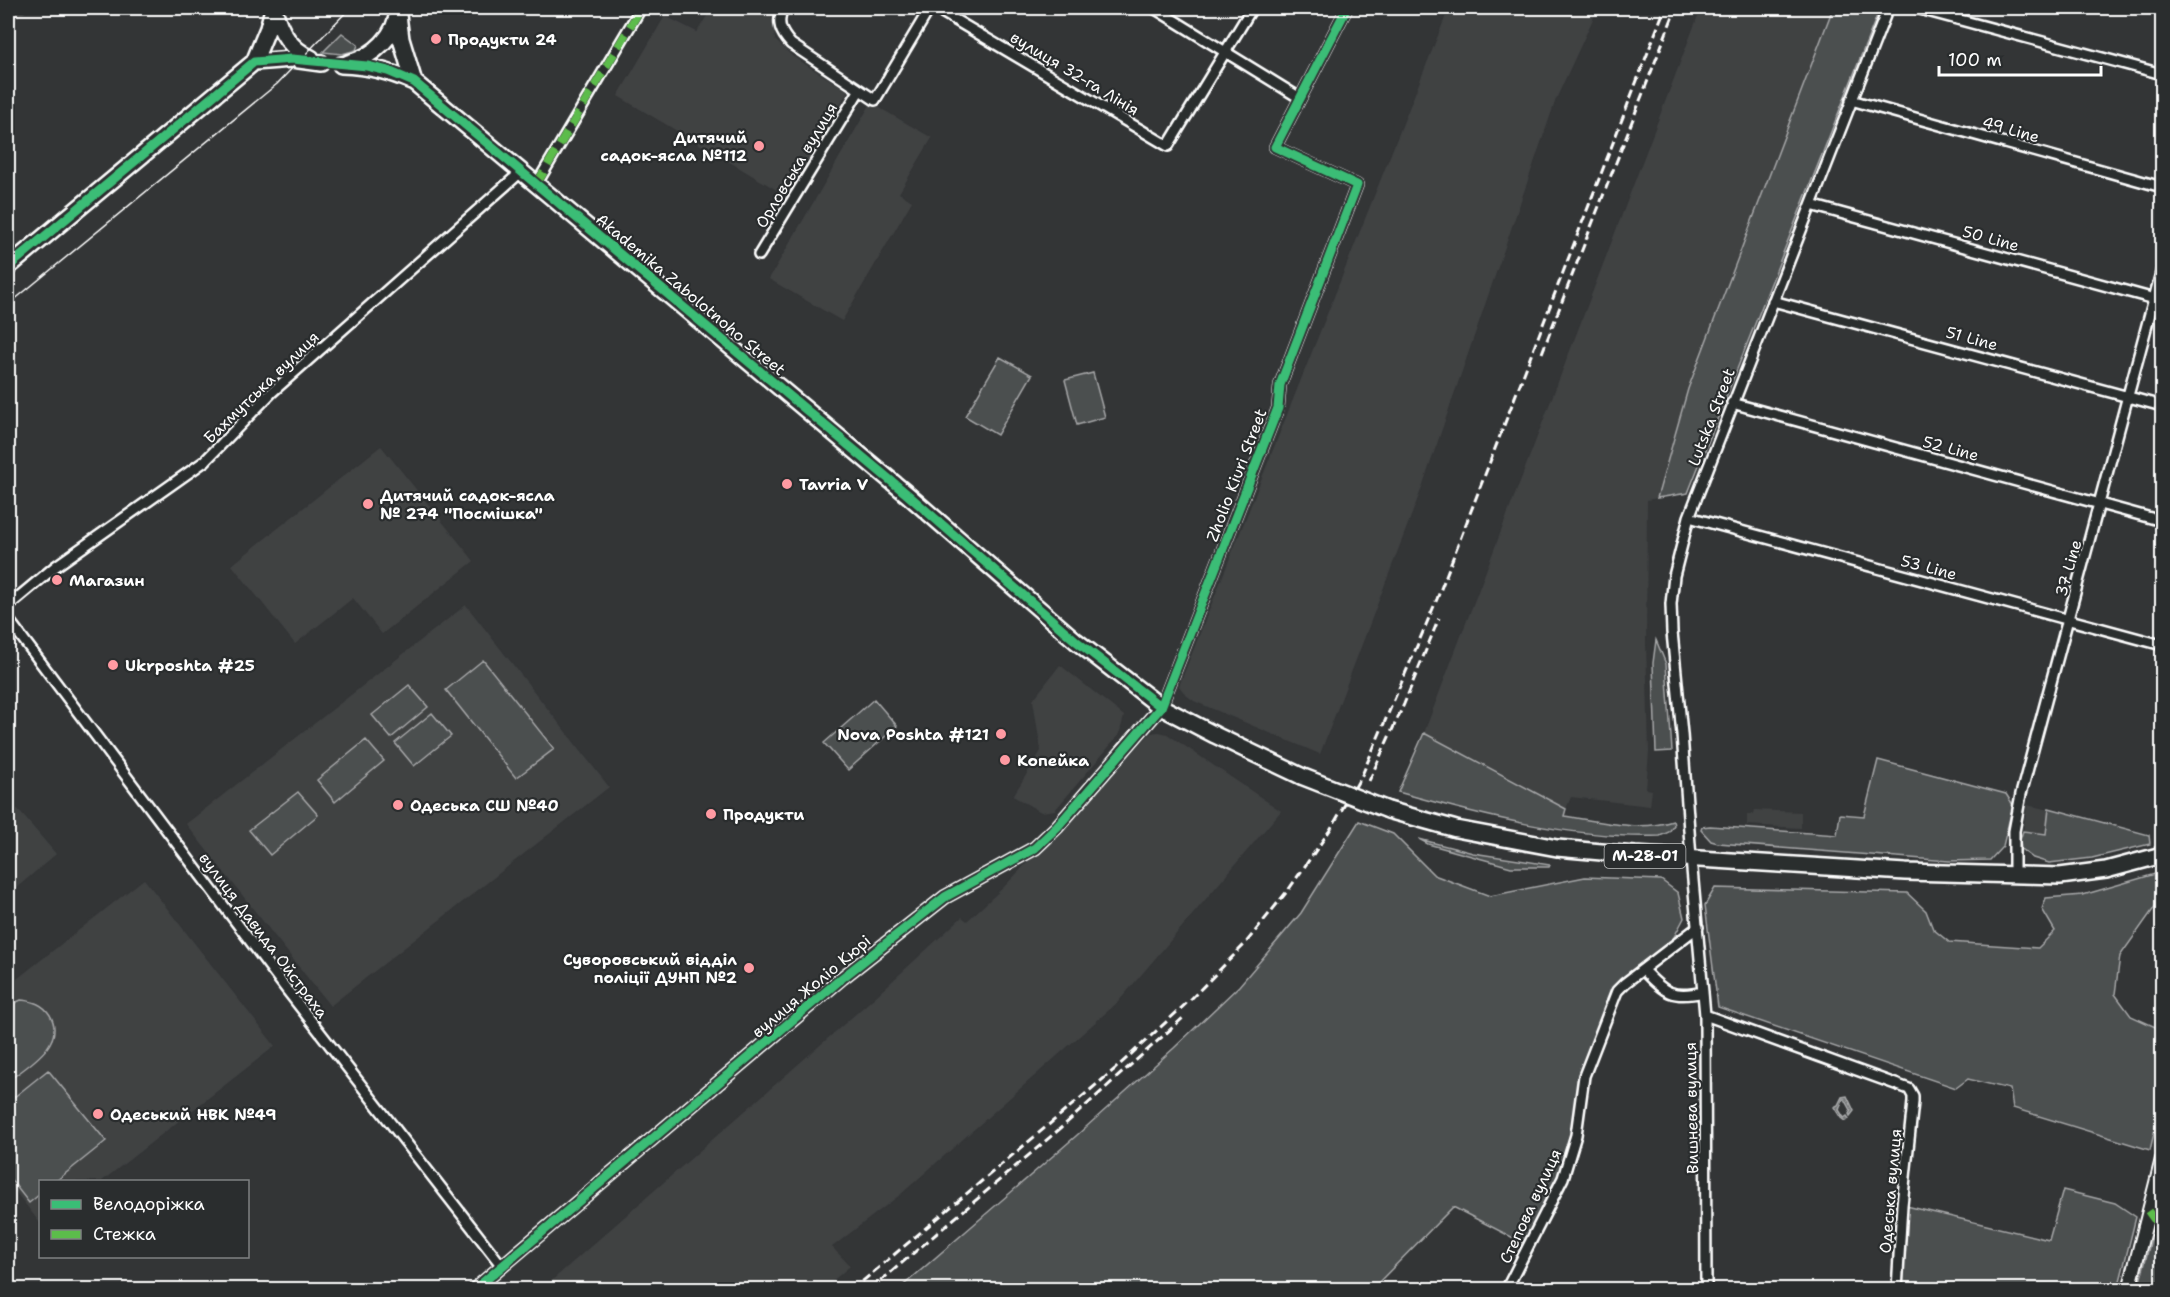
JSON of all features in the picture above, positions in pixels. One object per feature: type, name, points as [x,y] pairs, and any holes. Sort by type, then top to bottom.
[{"type":"highway","points":[[8,267],[254,62],[274,8]]},
{"type":"highway","points":[[274,8],[277,23],[286,39],[299,52],[321,63]]},
{"type":"highway","points":[[254,62],[292,59],[341,64],[361,60],[378,49],[391,33],[398,10]]},
{"type":"highway","points":[[398,10],[401,39],[414,82]]},
{"type":"highway","name":"М-28-01","points":[[341,64],[367,66],[388,71],[414,82],[536,184]]},
{"type":"highway","name":"Akademika Zabolotnoho Street","points":[[536,184],[908,495],[1076,641],[1161,706],[1301,776],[1388,810],[1456,829],[1557,848],[1690,858]]},
{"type":"highway","name":"М-28-01","points":[[1690,858],[2014,876],[2060,876],[2106,870],[2163,855]]},
{"type":"street","points":[[536,184],[641,8]]},
{"type":"street","points":[[783,8],[779,23],[782,34],[791,44],[875,100],[932,8]]},
{"type":"street","name":"вулиця 32-га Лінія","points":[[932,8],[1168,146],[1226,52]]},
{"type":"street","points":[[1154,8],[1300,98],[1347,8]]},
{"type":"street","points":[[1226,52],[1252,8]]},
{"type":"street","name":"Lutska Street","points":[[1698,927],[1690,858],[1682,734],[1672,632],[1671,603],[1678,557],[1689,517],[1732,403],[1888,8]]},
{"type":"street","points":[[1917,8],[2163,75]]},
{"type":"street","name":"Орловська вулиця","points":[[759,255],[859,91]]},
{"type":"street","name":"Zholio Kiuri Street","points":[[1161,706],[1278,408],[1280,385],[1357,185],[1275,147],[1300,98]]},
{"type":"street","name":"49 Line","points":[[1851,100],[2163,187]]},
{"type":"street","name":"Бахмутська вулиця","points":[[8,606],[56,566],[205,461],[271,393],[521,172]]},
{"type":"street","name":"50 Line","points":[[1812,205],[2159,300]]},
{"type":"street","name":"37 Line","points":[[2014,876],[2014,831],[2021,795],[2101,505],[2127,396],[2159,300],[2163,269]]},
{"type":"street","name":"51 Line","points":[[1773,301],[2163,406]]},
{"type":"street","name":"52 Line","points":[[1732,403],[2163,521]]},
{"type":"street","name":"53 Line","points":[[1689,517],[2163,645]]},
{"type":"street","name":"вулиця Давида Ойстраха","points":[[8,619],[286,990],[502,1266]]},
{"type":"street","name":"вулиця Жоліо Кюрі","points":[[474,1290],[842,978],[945,897],[1035,848],[1057,827],[1161,706]]},
{"type":"street","name":"Степова вулиця","points":[[1506,1290],[1553,1198],[1569,1160],[1576,1135],[1584,1076],[1617,991],[1698,927]]},
{"type":"street","name":"Вишнева вулиця","points":[[1698,927],[1705,1016],[1706,1290]]},
{"type":"street","points":[[1643,970],[1658,986],[1669,993],[1685,996],[1703,992]]},
{"type":"street","name":"Одеська вулиця","points":[[1705,1016],[1909,1089],[1913,1096],[1902,1205],[1897,1290]]},
{"type":"street","points":[[2129,1290],[2163,1159]]},
{"type":"shaded area","points":[[8,8],[31,8],[8,24]]},
{"type":"shaded area","name":"Дитячий садок-ясла №112","points":[[712,8],[763,8],[772,13],[775,40],[792,56],[848,91],[787,196],[618,96],[665,16],[697,32]]},
{"type":"shaded area","points":[[1449,8],[1598,8],[1556,99],[1421,490],[1320,754],[1194,701],[1179,686]]},
{"type":"shaded area","points":[[1701,8],[1833,8],[1688,389],[1657,498],[1647,500],[1646,644],[1649,752],[1646,789],[1652,790],[1650,806],[1571,797],[1566,809],[1424,733]]},
{"type":"shaded area","points":[[1833,8],[1880,8],[1688,493],[1657,498],[1688,389]]},
{"type":"shaded area","points":[[342,33],[358,45],[356,50],[342,54],[323,52]]},
{"type":"shaded area","points":[[871,103],[932,138],[899,193],[912,201],[842,321],[769,279]]},
{"type":"shaded area","points":[[1000,357],[1032,375],[997,435],[965,416]]},
{"type":"shaded area","points":[[1093,373],[1105,417],[1077,425],[1065,380]]},
{"type":"shaded area","name":"Дитячий садок-ясла № 274 \"Посмішка\"","points":[[381,446],[474,561],[382,634],[353,598],[295,644],[232,565]]},
{"type":"shaded area","name":"Одеська СШ №40","points":[[466,605],[609,787],[330,1006],[186,824]]},
{"type":"shaded area","points":[[1656,640],[1666,664],[1672,751],[1656,752],[1653,663]]},
{"type":"shaded area","points":[[483,660],[554,749],[516,778],[446,690]]},
{"type":"shaded area","points":[[1060,665],[1124,716],[1119,735],[1055,810],[1041,812],[1013,796],[1041,751],[1033,700]]},
{"type":"shaded area","points":[[409,685],[428,707],[391,738],[372,715]]},
{"type":"shaded area","points":[[874,699],[897,726],[848,770],[824,743]]},
{"type":"shaded area","points":[[432,713],[451,736],[414,766],[395,743]]},
{"type":"shaded area","points":[[1151,733],[1167,734],[1281,811],[1118,1002],[901,1194],[832,1247],[850,1266],[823,1289],[541,1290],[875,997],[962,917],[967,921],[1004,887]]},
{"type":"shaded area","points":[[1424,733],[1566,809],[1564,816],[1633,826],[1673,821],[1674,825],[1669,832],[1660,836],[1593,834],[1495,817],[1398,792]]},
{"type":"shaded area","points":[[366,740],[384,761],[335,802],[317,780]]},
{"type":"shaded area","points":[[1878,760],[2006,794],[2013,805],[2003,846],[1990,860],[1949,861],[1718,843],[1711,841],[1701,830],[1702,827],[1710,826],[1837,835],[1840,814],[1864,816]]},
{"type":"shaded area","points":[[298,792],[318,815],[270,855],[249,830]]},
{"type":"shaded area","points":[[8,798],[56,854],[8,895]]},
{"type":"shaded area","points":[[2027,805],[2049,810],[2046,834],[2023,831]]},
{"type":"shaded area","points":[[2049,808],[2149,835],[2150,844],[2092,858],[2049,863],[2033,858],[2021,849],[2020,840],[2023,831],[2046,834]]},
{"type":"shaded area","points":[[1755,810],[1801,812],[1801,828],[1747,825],[1747,814],[1754,814]]},
{"type":"shaded area","points":[[1359,821],[1393,834],[1434,875],[1490,896],[1585,877],[1661,880],[1678,893],[1684,918],[1665,954],[1625,983],[1584,1076],[1569,1160],[1529,1246],[1453,1207],[1372,1289],[898,1290],[1076,1136],[1239,986],[1301,913]]},
{"type":"shaded area","points":[[1419,839],[1473,853],[1550,865],[1549,867],[1511,867],[1428,844]]},
{"type":"shaded area","points":[[2162,872],[2162,897],[2120,956],[2115,994],[2131,1016],[2162,1030],[2162,1100],[2150,1150],[2013,1108],[2010,1089],[1968,1079],[1956,1088],[1718,1007],[1705,905],[1715,888],[1907,893],[1926,911],[1933,929],[1949,942],[2038,948],[2055,931],[2042,909],[2046,898],[2083,895]]},
{"type":"shaded area","name":"Одеський НВК №49","points":[[144,879],[275,1046],[103,1180],[39,1180],[39,1222],[8,1182],[8,986]]},
{"type":"shaded area","points":[[21,1000],[30,1001],[47,1011],[54,1026],[53,1035],[49,1045],[42,1053],[8,1081],[8,1006]]},
{"type":"shaded area","points":[[48,1070],[106,1141],[57,1180],[39,1180],[39,1195],[29,1203],[8,1176],[8,1102]]},
{"type":"shaded area","points":[[1847,1096],[1854,1111],[1850,1116],[1851,1110],[1843,1099],[1839,1110],[1844,1118],[1847,1116],[1849,1119],[1845,1121],[1834,1107],[1838,1105],[1842,1097]]},
{"type":"shaded area","points":[[2063,1190],[2115,1203],[2136,1217],[2118,1289],[1897,1290],[1902,1205],[2049,1240]]},
{"type":"shaded area","points":[[2156,1220],[2162,1230],[2162,1289],[2138,1289]]},
{"type":"tram line","points":[[8,305],[277,84],[350,8]]},
{"type":"railway","points":[[852,1290],[1115,1069],[1190,1000],[1244,945],[1289,889],[1330,830],[1362,775],[1437,599],[1665,8]]},
{"type":"railway","points":[[1542,353],[1676,8]]},
{"type":"railway","points":[[1369,781],[1439,618]]},
{"type":"railway","points":[[870,1290],[1062,1127],[1183,1018]]},
{"type":"marked path","points":[[536,185],[641,8]]},
{"type":"marked path","points":[[2148,1211],[2162,1230]]},
{"type":"cycle path","points":[[474,1290],[842,978],[945,897],[1035,848],[1057,827],[1161,707],[1278,408],[1280,385],[1357,185],[1275,147],[1347,8]]},
{"type":"cycle path","points":[[8,267],[254,62],[292,59],[367,66],[388,71],[414,82],[908,495],[1076,641],[1161,707]]},
{"type":"place","name":"Продукти 24","points":[[436,39]]},
{"type":"place","name":"Дитячий садок-ясла №112","points":[[759,146]]},
{"type":"place","name":"Tavria V","points":[[787,484]]},
{"type":"place","name":"Дитячий садок-ясла № 274 \"Посмішка\"","points":[[368,504]]},
{"type":"place","name":"Магазин","points":[[57,580]]},
{"type":"place","name":"Ukrposhta #25","points":[[113,665]]},
{"type":"place","name":"Nova Poshta #121","points":[[1001,734]]},
{"type":"place","name":"Копейка","points":[[1005,760]]},
{"type":"place","name":"Одеська СШ №40","points":[[398,805]]},
{"type":"place","name":"Продукти","points":[[711,814]]},
{"type":"place","name":"Суворовський відділ поліції ДУНП №2","points":[[749,968]]},
{"type":"place","name":"Одеський НВК №49","points":[[98,1114]]}]
